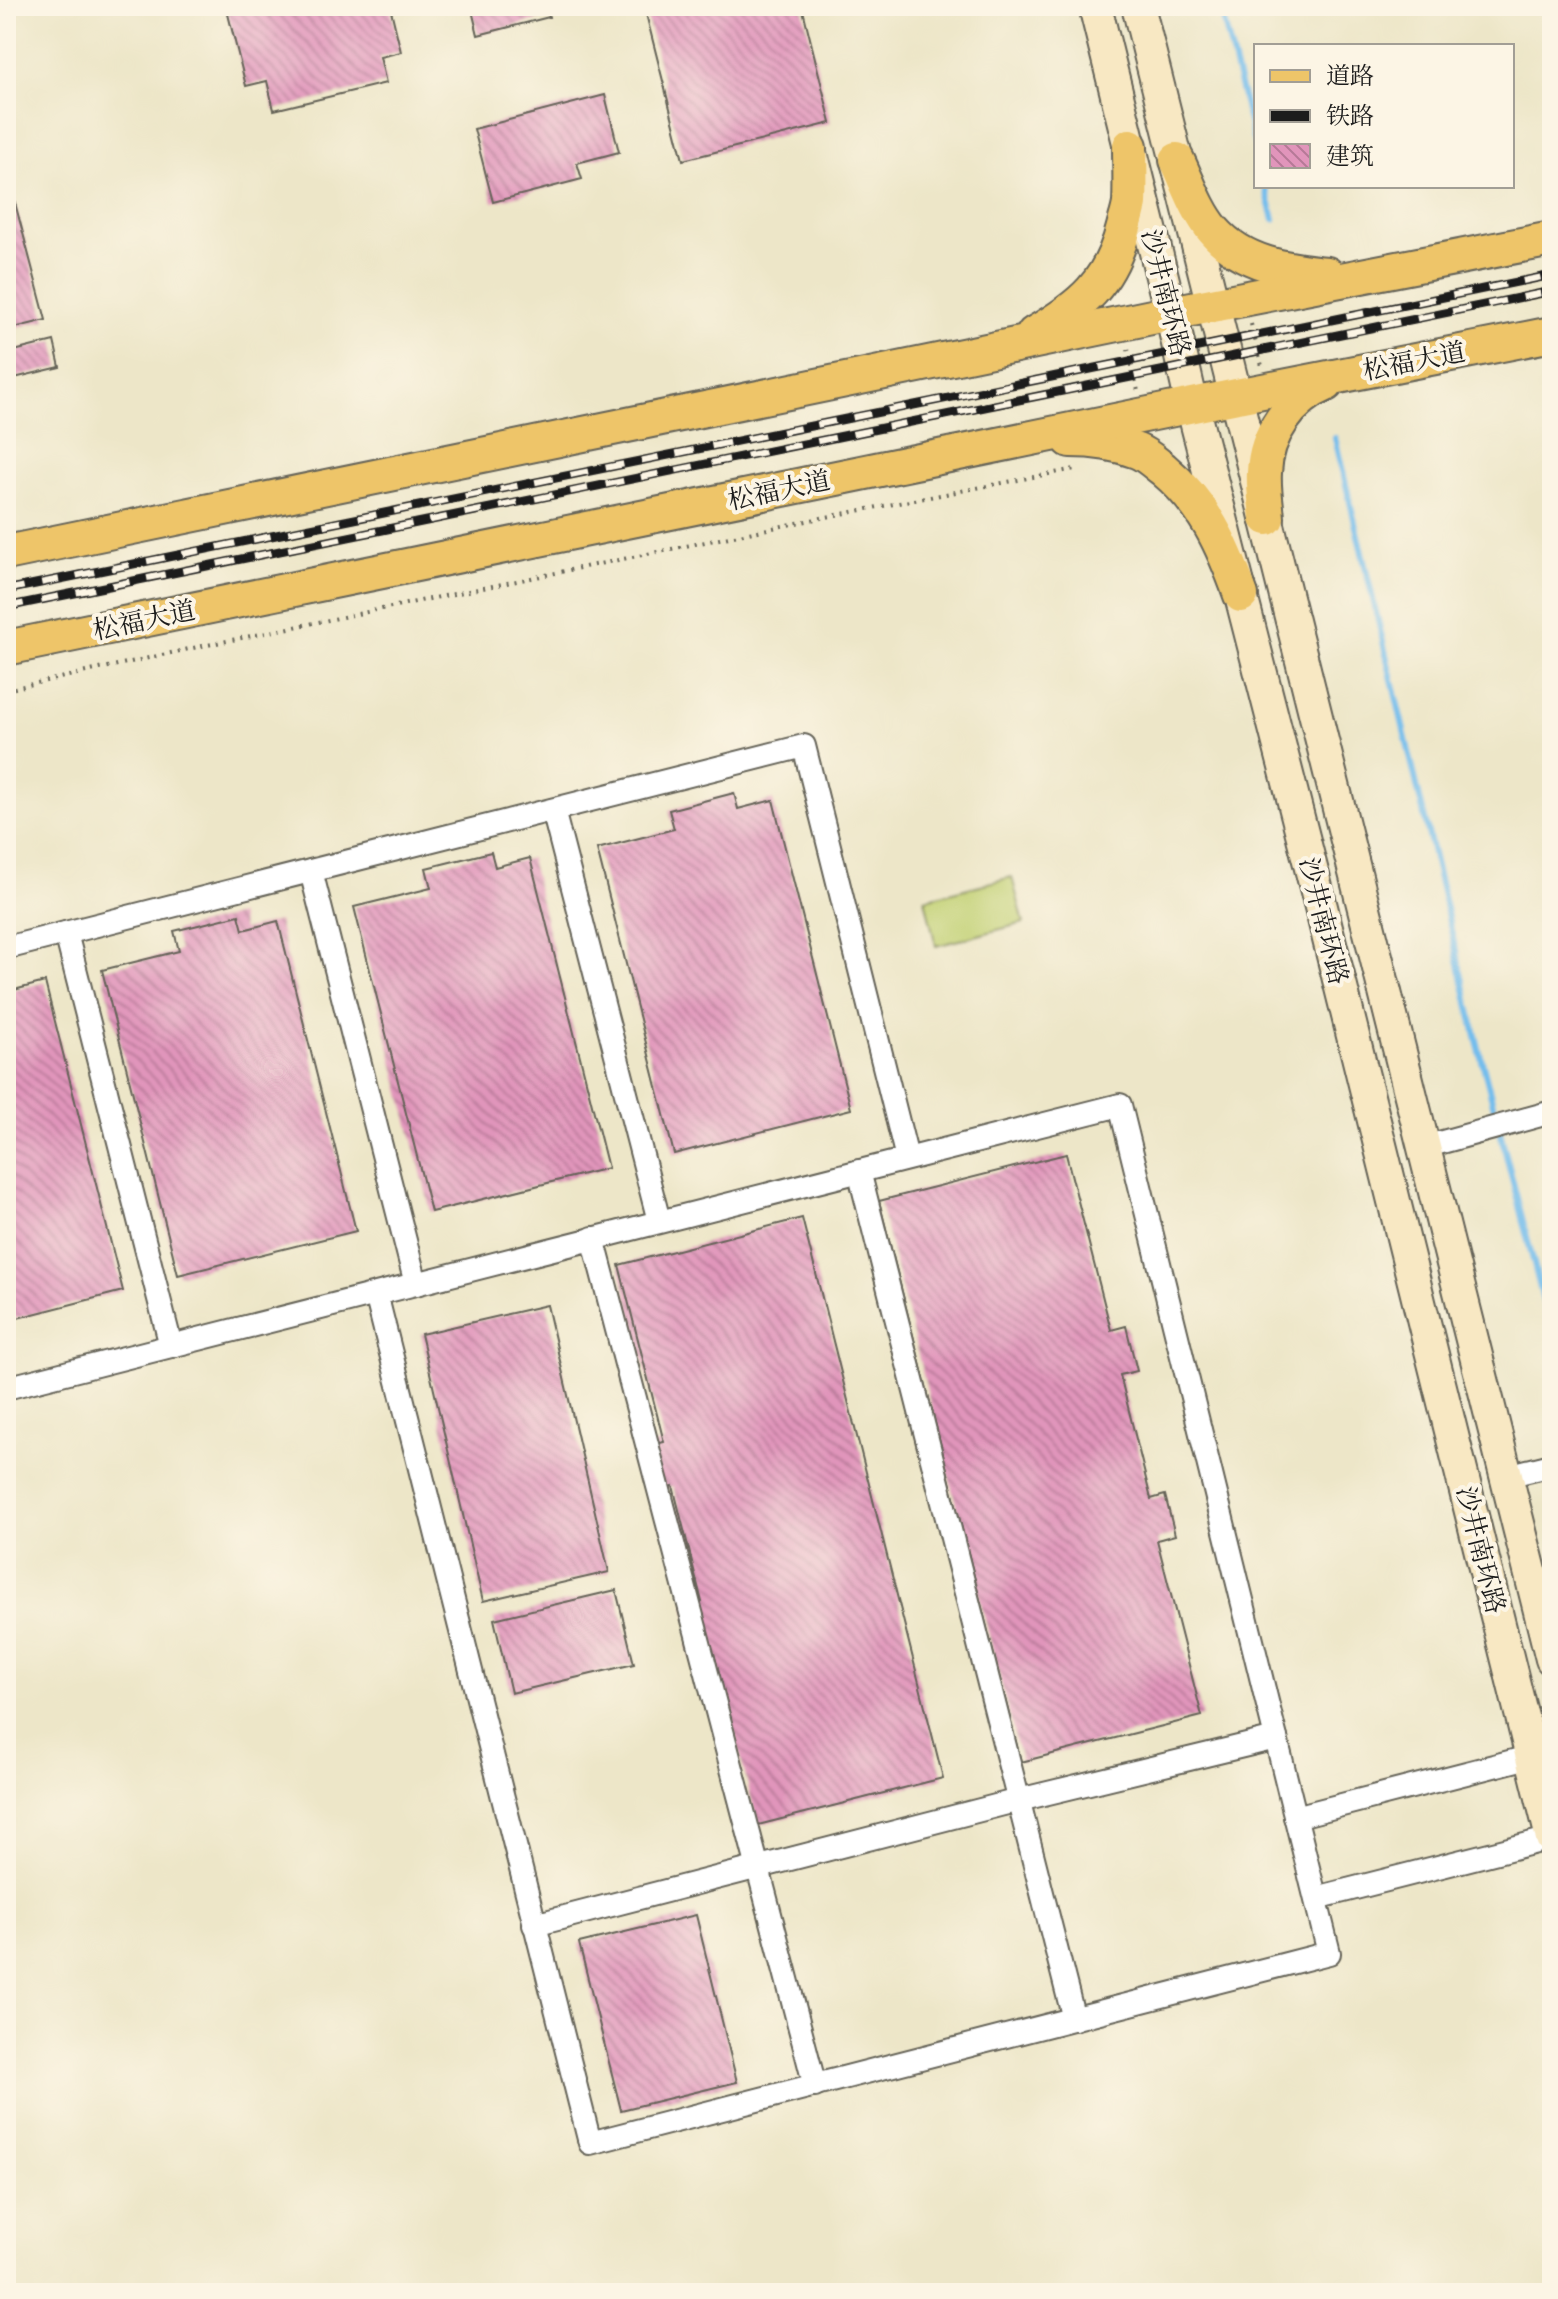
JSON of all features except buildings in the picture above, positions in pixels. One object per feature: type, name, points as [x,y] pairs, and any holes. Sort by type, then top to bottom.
[{"type":"main road","name":"沙井南环路","points":[[1095,6],[1192,405],[1542,1753],[1552,1838]]},
{"type":"main road","name":"沙井南环路","points":[[1138,6],[1552,1659]]},
{"type":"main road","points":[[1013,346],[1068,313],[1108,272],[1119,249],[1130,204],[1130,146]]},
{"type":"main road","points":[[1177,160],[1213,230],[1242,254],[1263,263],[1305,272],[1371,274]]},
{"type":"main road","points":[[6,553],[1171,313],[1552,239]]},
{"type":"main road","name":"松福大道","points":[[6,648],[1552,334]]},
{"type":"main road","points":[[1267,518],[1264,472],[1272,437],[1282,420],[1293,405],[1313,389],[1356,372]]},
{"type":"main road","points":[[1025,439],[1088,440],[1118,445],[1140,452],[1157,464],[1176,480],[1206,515],[1241,595]]},
{"type":"street","points":[[6,948],[804,746],[907,1158]]},
{"type":"street","points":[[553,810],[659,1221]]},
{"type":"street","points":[[311,871],[416,1284]]},
{"type":"street","points":[[66,933],[171,1346]]},
{"type":"street","points":[[6,1388],[659,1221],[1120,1105],[1329,1953],[590,2143],[376,1294]]},
{"type":"street","points":[[1424,1147],[1544,1114]]},
{"type":"street","points":[[859,1171],[1074,2019]]},
{"type":"street","points":[[593,1238],[815,2086]]},
{"type":"street","points":[[1507,1476],[1552,1465]]},
{"type":"street","points":[[534,1925],[1019,1800],[1276,1738]]},
{"type":"street","points":[[1295,1817],[1542,1753]]},
{"type":"street","points":[[1316,1898],[1552,1838]]},
{"type":"path","points":[[1248,314],[1263,370]]},
{"type":"path","points":[[1127,347],[1140,397]]},
{"type":"path","points":[[6,690],[193,648],[821,518],[1086,467]]},
{"type":"green space","points":[[1012,877],[1024,923],[936,946],[925,899]]},
{"type":"waterway","points":[[1220,6],[1254,141]]},
{"type":"waterway","points":[[1266,188],[1274,219]]},
{"type":"waterway","points":[[1335,438],[1481,1057],[1552,1335]]},
{"type":"railway","points":[[6,590],[1552,275]]},
{"type":"railway","points":[[6,607],[1552,291]]}]
